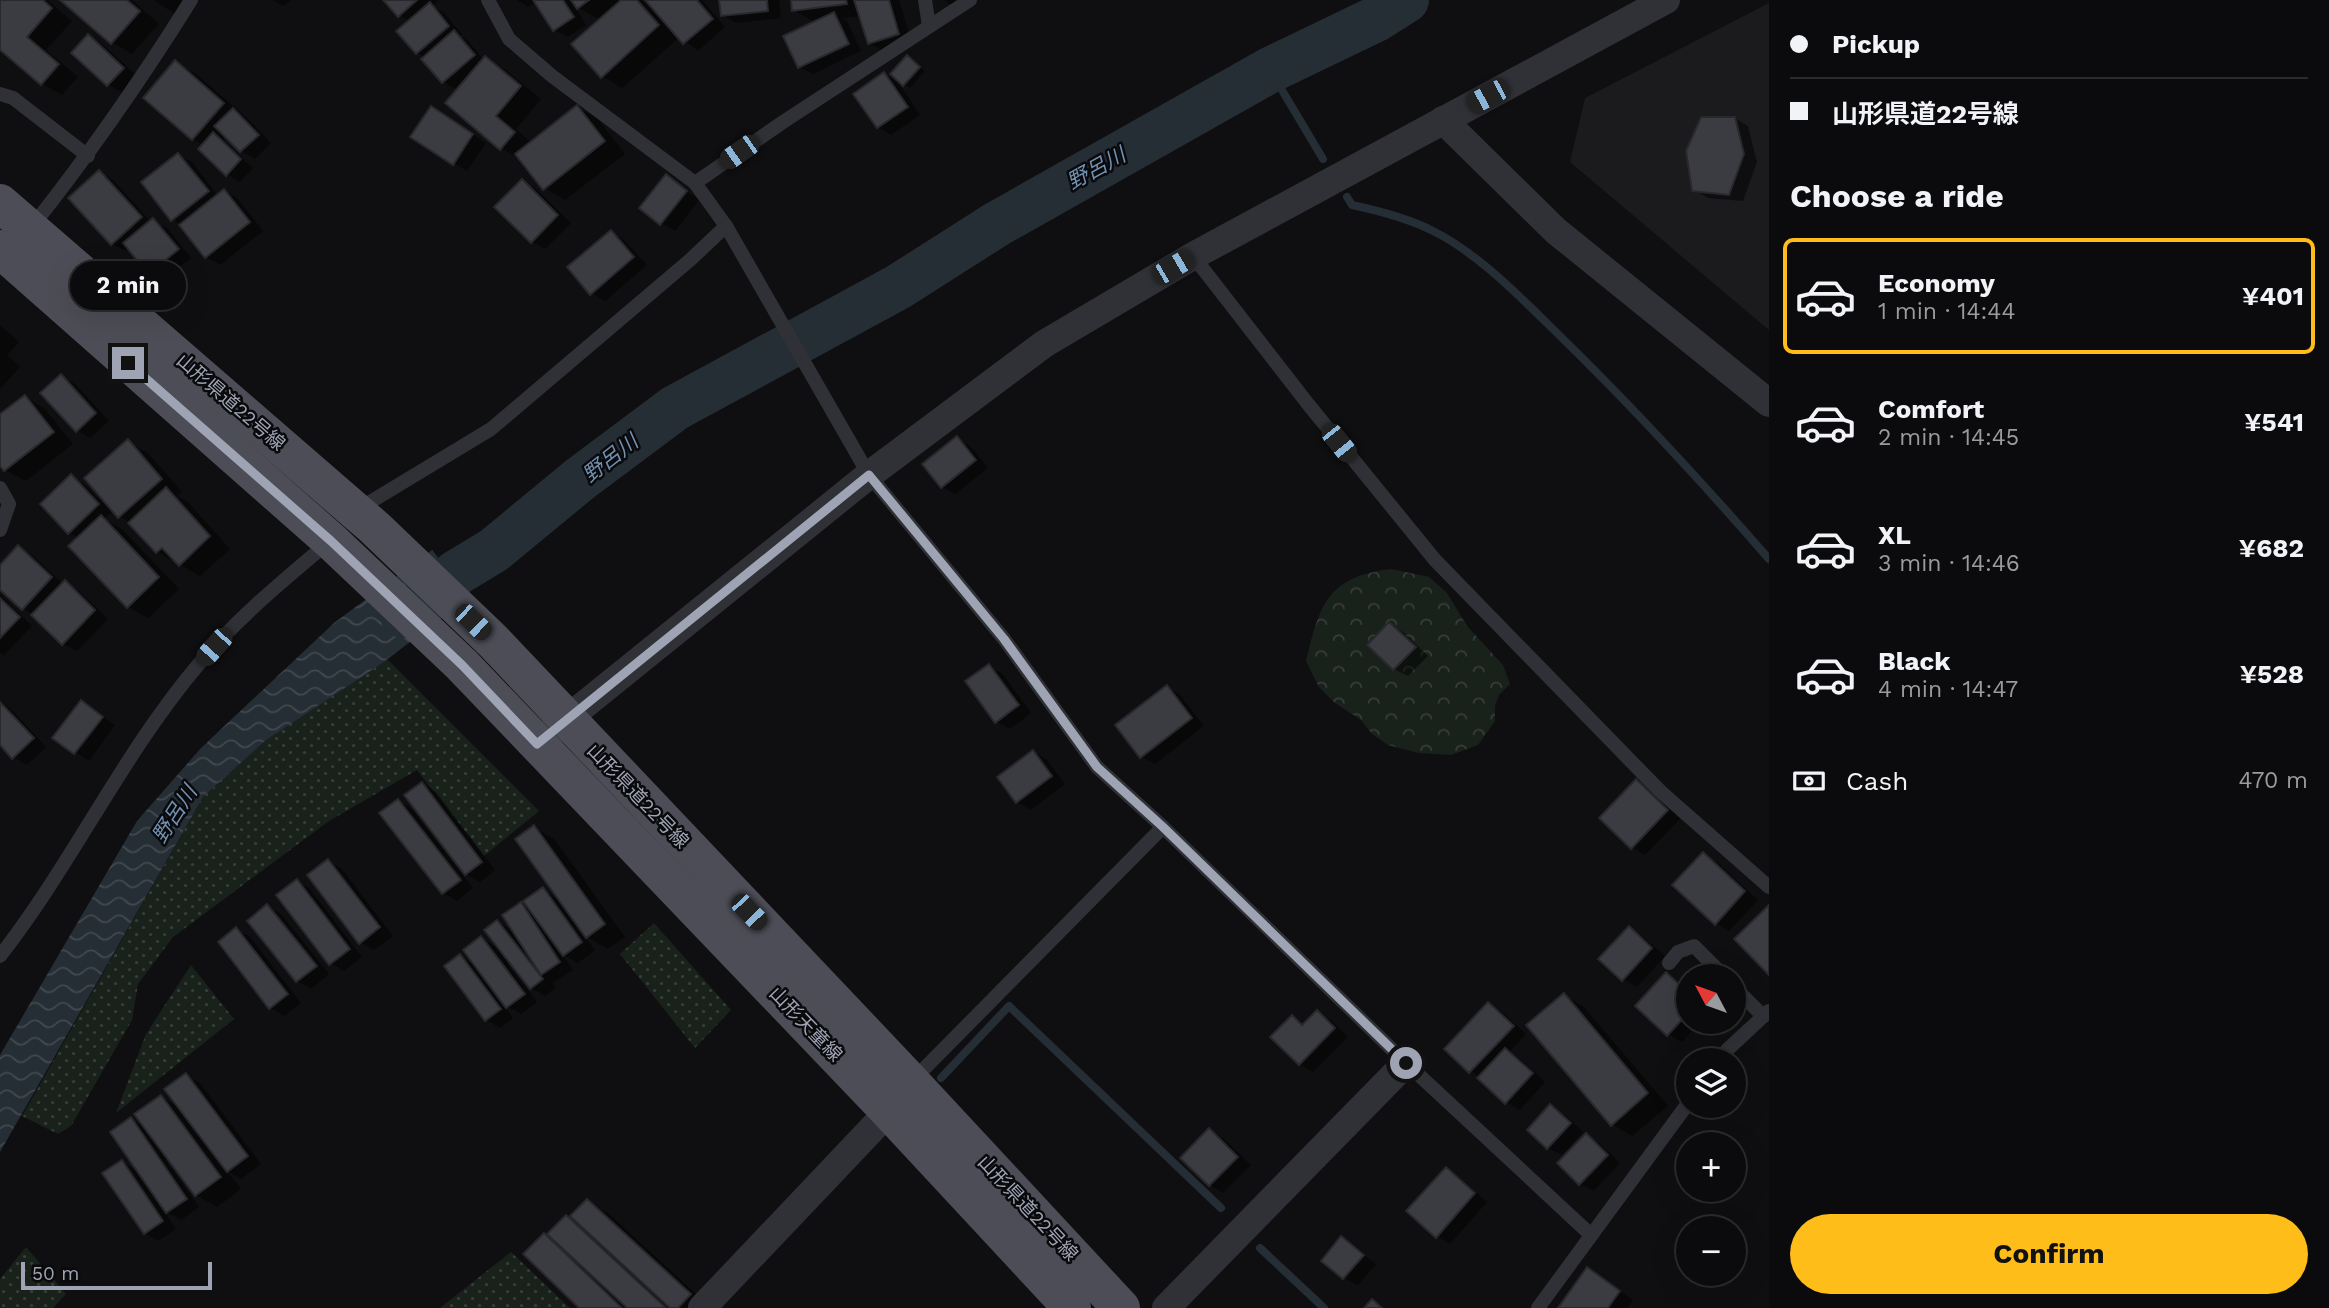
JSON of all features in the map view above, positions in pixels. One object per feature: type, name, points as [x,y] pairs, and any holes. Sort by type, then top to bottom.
[{"type":"main road","name":"山形県道22号線","points":[[0,203],[13,247],[339,548],[462,665],[537,744]]},
{"type":"main road","name":"山形県道22号線","points":[[13,247],[365,520],[493,641],[900,1096],[1121,1308]]},
{"type":"main road","name":"山形天童線","points":[[537,744],[900,1096],[1072,1308]]},
{"type":"street","points":[[537,744],[869,475],[1044,344],[1193,256],[1666,0]]},
{"type":"street","points":[[1443,120],[1556,231],[1769,403]]},
{"type":"street","points":[[1166,1308],[1406,1063]]},
{"type":"street","points":[[713,1304],[900,1096]]},
{"type":"lane","points":[[13,247],[88,156],[191,0]]},
{"type":"lane","points":[[488,0],[509,39],[552,76],[695,183],[726,226],[869,475],[1004,639],[1097,767],[1163,827],[1406,1063],[1591,1235]]},
{"type":"lane","points":[[925,0],[929,26]]},
{"type":"lane","points":[[695,183],[970,0]]},
{"type":"lane","points":[[0,93],[13,98],[88,156]]},
{"type":"lane","points":[[365,520],[491,429],[690,260],[726,226]]},
{"type":"lane","points":[[1193,256],[1308,404],[1435,560],[1660,791],[1769,887]]},
{"type":"lane","points":[[0,488],[9,504],[0,530]]},
{"type":"lane","points":[[0,956],[26,923],[110,786],[197,665],[231,628],[339,548]]},
{"type":"lane","points":[[900,1096],[1163,827]]},
{"type":"lane","points":[[1669,963],[1678,952],[1694,946],[1712,964]]},
{"type":"lane","points":[[1729,1048],[1766,1014],[1746,997]]},
{"type":"lane","points":[[1538,1308],[1677,1118]]},
{"type":"shaded area","points":[[1769,3],[1769,330],[1570,162],[1585,98]]},
{"type":"green space","points":[[1391,569],[1429,577],[1447,593],[1467,626],[1503,665],[1510,684],[1499,695],[1495,706],[1495,721],[1478,745],[1451,755],[1419,753],[1388,745],[1319,687],[1306,661],[1316,624],[1330,597],[1353,579]]},
{"type":"green space","points":[[387,659],[539,811],[484,856],[417,770],[329,821],[173,937],[138,984],[132,1020],[71,1126],[58,1134],[22,1116],[203,797],[265,741]]},
{"type":"green space","points":[[654,923],[731,1010],[695,1048],[620,954]]},
{"type":"green space","points":[[191,965],[234,1019],[116,1113],[146,1034]]},
{"type":"green space","points":[[26,1247],[66,1294],[53,1308],[0,1308],[0,1279]]},
{"type":"green space","points":[[511,1252],[570,1308],[440,1308]]},
{"type":"water","points":[[432,550],[470,597],[378,666],[265,741],[203,797],[0,1152],[0,1055],[137,821],[201,748],[334,623]]},
{"type":"building","points":[[0,0],[43,0],[52,8],[27,37],[59,64],[41,85],[0,50]]},
{"type":"building","points":[[60,0],[127,0],[140,11],[111,44]]},
{"type":"building","points":[[383,0],[417,0],[398,17]]},
{"type":"building","points":[[533,0],[563,0],[574,17],[553,31]]},
{"type":"building","points":[[571,0],[589,0],[577,9]]},
{"type":"building","points":[[621,0],[637,0],[659,25],[601,78],[571,44]]},
{"type":"building","points":[[645,0],[697,0],[713,19],[683,44]]},
{"type":"building","points":[[719,0],[767,0],[768,11],[721,16]]},
{"type":"building","points":[[791,0],[846,0],[847,4],[792,11]]},
{"type":"building","points":[[854,0],[889,0],[899,34],[868,44]]},
{"type":"building","points":[[430,2],[449,26],[416,54],[396,31]]},
{"type":"building","points":[[834,12],[849,44],[798,68],[783,36]]},
{"type":"building","points":[[454,30],[475,55],[442,83],[421,59]]},
{"type":"building","points":[[88,34],[124,68],[107,86],[71,53]]},
{"type":"building","points":[[907,55],[920,67],[903,86],[890,74]]},
{"type":"building","points":[[485,56],[521,86],[496,116],[515,132],[500,150],[445,103]]},
{"type":"building","points":[[175,60],[224,103],[192,140],[143,98]]},
{"type":"building","points":[[884,72],[908,107],[877,128],[853,94]]},
{"type":"building","points":[[577,105],[605,141],[543,190],[515,154]]},
{"type":"building","points":[[431,106],[473,134],[453,165],[410,137]]},
{"type":"building","points":[[233,108],[259,135],[240,152],[214,126]]},
{"type":"building","points":[[1701,117],[1735,117],[1744,154],[1729,195],[1692,191],[1686,151]]},
{"type":"building","points":[[213,132],[241,159],[226,176],[198,149]]},
{"type":"building","points":[[178,153],[209,191],[171,221],[141,182]]},
{"type":"building","points":[[99,170],[142,217],[111,245],[68,198]]},
{"type":"building","points":[[666,174],[687,191],[660,225],[639,208]]},
{"type":"building","points":[[522,179],[558,215],[531,243],[494,207]]},
{"type":"building","points":[[224,189],[250,222],[205,258],[179,225]]},
{"type":"building","points":[[153,218],[179,249],[148,274],[123,243]]},
{"type":"building","points":[[611,230],[634,257],[590,295],[567,267]]},
{"type":"building","points":[[61,374],[96,413],[76,432],[40,393]]},
{"type":"building","points":[[25,395],[54,432],[4,471],[0,466],[0,414]]},
{"type":"building","points":[[957,436],[976,460],[941,488],[922,464]]},
{"type":"building","points":[[128,439],[162,479],[118,518],[84,478]]},
{"type":"building","points":[[71,474],[99,504],[68,534],[40,504]]},
{"type":"building","points":[[166,487],[210,536],[179,566],[162,548],[156,553],[128,523]]},
{"type":"building","points":[[101,515],[159,577],[127,608],[68,546]]},
{"type":"building","points":[[18,545],[52,577],[22,610],[0,590],[0,565]]},
{"type":"building","points":[[65,580],[95,610],[62,645],[31,615]]},
{"type":"building","points":[[0,598],[20,617],[0,638]]},
{"type":"building","points":[[1389,622],[1416,647],[1393,670],[1367,645]]},
{"type":"building","points":[[989,664],[1019,705],[995,723],[965,681]]},
{"type":"building","points":[[1167,685],[1192,718],[1140,758],[1115,725]]},
{"type":"building","points":[[81,700],[103,717],[74,754],[52,738]]},
{"type":"building","points":[[0,702],[34,738],[12,759],[0,745]]},
{"type":"building","points":[[1033,750],[1052,776],[1016,803],[997,777]]},
{"type":"building","points":[[1636,779],[1668,810],[1631,849],[1599,818]]},
{"type":"building","points":[[422,782],[482,862],[465,875],[404,795]]},
{"type":"building","points":[[398,799],[461,880],[442,894],[379,813]]},
{"type":"building","points":[[534,825],[605,924],[586,938],[515,839]]},
{"type":"building","points":[[1703,852],[1745,891],[1715,925],[1672,885]]},
{"type":"building","points":[[328,859],[380,927],[359,944],[307,875]]},
{"type":"building","points":[[297,879],[350,949],[329,965],[276,895]]},
{"type":"building","points":[[543,887],[582,942],[563,956],[523,901]]},
{"type":"building","points":[[521,902],[560,962],[541,975],[502,915]]},
{"type":"building","points":[[267,904],[317,966],[296,982],[247,921]]},
{"type":"building","points":[[1769,905],[1769,975],[1734,939]]},
{"type":"building","points":[[497,920],[543,979],[530,989],[484,930]]},
{"type":"building","points":[[1629,926],[1652,948],[1622,981],[1598,959]]},
{"type":"building","points":[[236,927],[288,994],[269,1009],[218,942]]},
{"type":"building","points":[[481,936],[525,994],[506,1008],[463,950]]},
{"type":"building","points":[[460,954],[501,1009],[485,1021],[444,966]]},
{"type":"building","points":[[1666,972],[1676,982],[1676,1026],[1667,1036],[1635,1006]]},
{"type":"building","points":[[1564,993],[1648,1093],[1611,1126],[1526,1025]]},
{"type":"building","points":[[1488,1002],[1514,1026],[1469,1073],[1444,1049]]},
{"type":"building","points":[[1317,1010],[1335,1028],[1299,1065],[1270,1037],[1292,1015],[1302,1025]]},
{"type":"building","points":[[1505,1048],[1533,1073],[1505,1104],[1477,1078]]},
{"type":"building","points":[[186,1073],[248,1156],[227,1172],[164,1089]]},
{"type":"building","points":[[161,1095],[221,1177],[195,1196],[134,1114]]},
{"type":"building","points":[[1550,1104],[1571,1123],[1547,1149],[1527,1130]]},
{"type":"building","points":[[131,1117],[187,1199],[166,1213],[110,1132]]},
{"type":"building","points":[[1209,1128],[1238,1157],[1209,1186],[1180,1158]]},
{"type":"building","points":[[1586,1133],[1608,1155],[1579,1185],[1557,1163]]},
{"type":"building","points":[[122,1160],[163,1221],[144,1234],[102,1173]]},
{"type":"building","points":[[1446,1167],[1475,1193],[1436,1238],[1406,1211]]},
{"type":"building","points":[[587,1199],[691,1294],[678,1308],[670,1308],[570,1216]]},
{"type":"building","points":[[566,1215],[666,1308],[627,1308],[547,1234]]},
{"type":"building","points":[[544,1233],[622,1308],[579,1308],[523,1254]]},
{"type":"building","points":[[1341,1236],[1364,1255],[1343,1279],[1321,1261]]},
{"type":"building","points":[[1587,1267],[1620,1291],[1608,1308],[1558,1308]]},
{"type":"building","points":[[1372,1299],[1382,1308],[1364,1308]]},
{"type":"waterway","name":"野呂川","points":[[403,615],[428,598],[456,573],[494,550],[580,479],[675,408],[898,287],[997,224],[1270,70],[1376,19],[1406,0]]},
{"type":"waterway","points":[[1270,70],[1323,159]]},
{"type":"waterway","points":[[1347,197],[1352,205],[1414,222],[1450,240],[1498,277],[1639,416],[1769,559]]},
{"type":"waterway","points":[[941,1078],[1009,1006],[1221,1208]]},
{"type":"waterway","points":[[1260,1248],[1324,1308]]},
{"type":"route","points":[[128,363],[331,541],[462,665],[537,744],[869,475],[1004,639],[1097,767],[1163,827],[1406,1063]]}]
